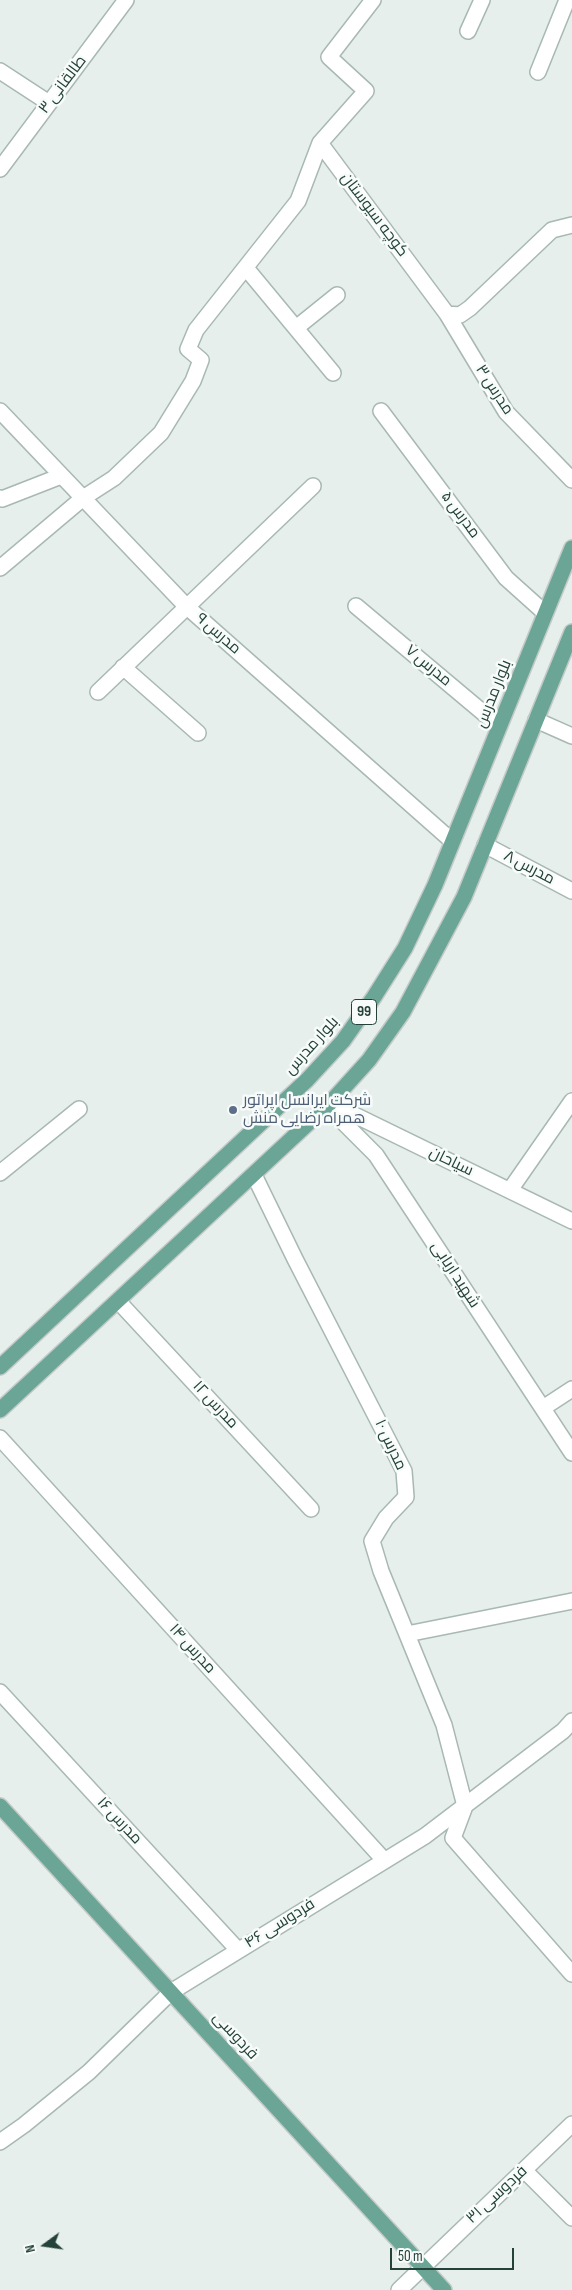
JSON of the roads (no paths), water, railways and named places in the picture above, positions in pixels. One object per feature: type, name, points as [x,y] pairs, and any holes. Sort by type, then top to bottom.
[{"type":"main road","name":"بلوار مدرس","points":[[0,1367],[307,1080],[343,1040],[374,997],[405,948],[436,885],[452,841],[572,548]]},
{"type":"main road","name":"99","points":[[0,1410],[329,1104],[369,1060],[403,1012],[464,897],[572,632]]},
{"type":"main road","name":"فردوسی","points":[[0,1806],[444,2290]]},
{"type":"street","name":"طالقانی ۳","points":[[0,170],[126,0]]},
{"type":"street","points":[[0,568],[83,498],[114,478],[162,433],[193,381],[201,360],[188,349],[196,330],[298,201],[320,144],[366,91],[329,57],[373,0]]},
{"type":"street","points":[[468,31],[482,0]]},
{"type":"street","points":[[538,72],[568,0]]},
{"type":"street","points":[[0,71],[49,103]]},
{"type":"street","name":"کوچه سیوستان","points":[[320,144],[447,314]]},
{"type":"street","points":[[447,314],[460,315],[470,308],[552,230],[572,225]]},
{"type":"street","points":[[246,268],[333,373]]},
{"type":"street","points":[[296,328],[337,295]]},
{"type":"street","name":"مدرس ۳","points":[[447,314],[506,412],[572,480]]},
{"type":"street","name":"مدرس ۹","points":[[0,411],[186,606],[452,841]]},
{"type":"street","name":"مدرس ۵","points":[[381,411],[506,578],[545,613]]},
{"type":"street","points":[[0,498],[61,476]]},
{"type":"street","points":[[98,692],[313,486]]},
{"type":"street","name":"مدرس ۷","points":[[356,606],[499,726]]},
{"type":"street","points":[[123,667],[198,733]]},
{"type":"street","points":[[536,720],[572,736]]},
{"type":"street","name":"مدرس ۸","points":[[485,845],[572,891]]},
{"type":"street","points":[[510,1190],[572,1100]]},
{"type":"street","name":"سیاحان","points":[[329,1104],[572,1220]]},
{"type":"street","name":"شهید اربابی","points":[[329,1104],[376,1155],[572,1453]]},
{"type":"street","points":[[0,1173],[79,1109]]},
{"type":"street","points":[[364,1142],[377,1126]]},
{"type":"street","name":"مدرس ۱۰","points":[[254,1175],[299,1268],[404,1471],[406,1497],[386,1518],[372,1541],[381,1571],[444,1725],[465,1806]]},
{"type":"street","name":"مدرس ۱۲","points":[[118,1301],[311,1509]]},
{"type":"street","points":[[543,1408],[572,1388]]},
{"type":"street","name":"مدرس ۱۴","points":[[0,1438],[384,1860]]},
{"type":"street","points":[[407,1634],[572,1601]]},
{"type":"street","name":"مدرس ۱۶","points":[[0,1692],[238,1950]]},
{"type":"street","name":"فردوسی ۴۶","points":[[0,2142],[89,2072],[170,1992],[425,1836],[569,1730]]},
{"type":"street","points":[[465,1806],[453,1838],[572,1974]]},
{"type":"street","name":"فردوسی ۳۱","points":[[399,2290],[572,2124]]},
{"type":"street","points":[[524,2170],[572,2218]]},
{"type":"place","name":"شرکت ایرانسل اپراتور همراه رضایی منش","points":[[233,1110]]}]
